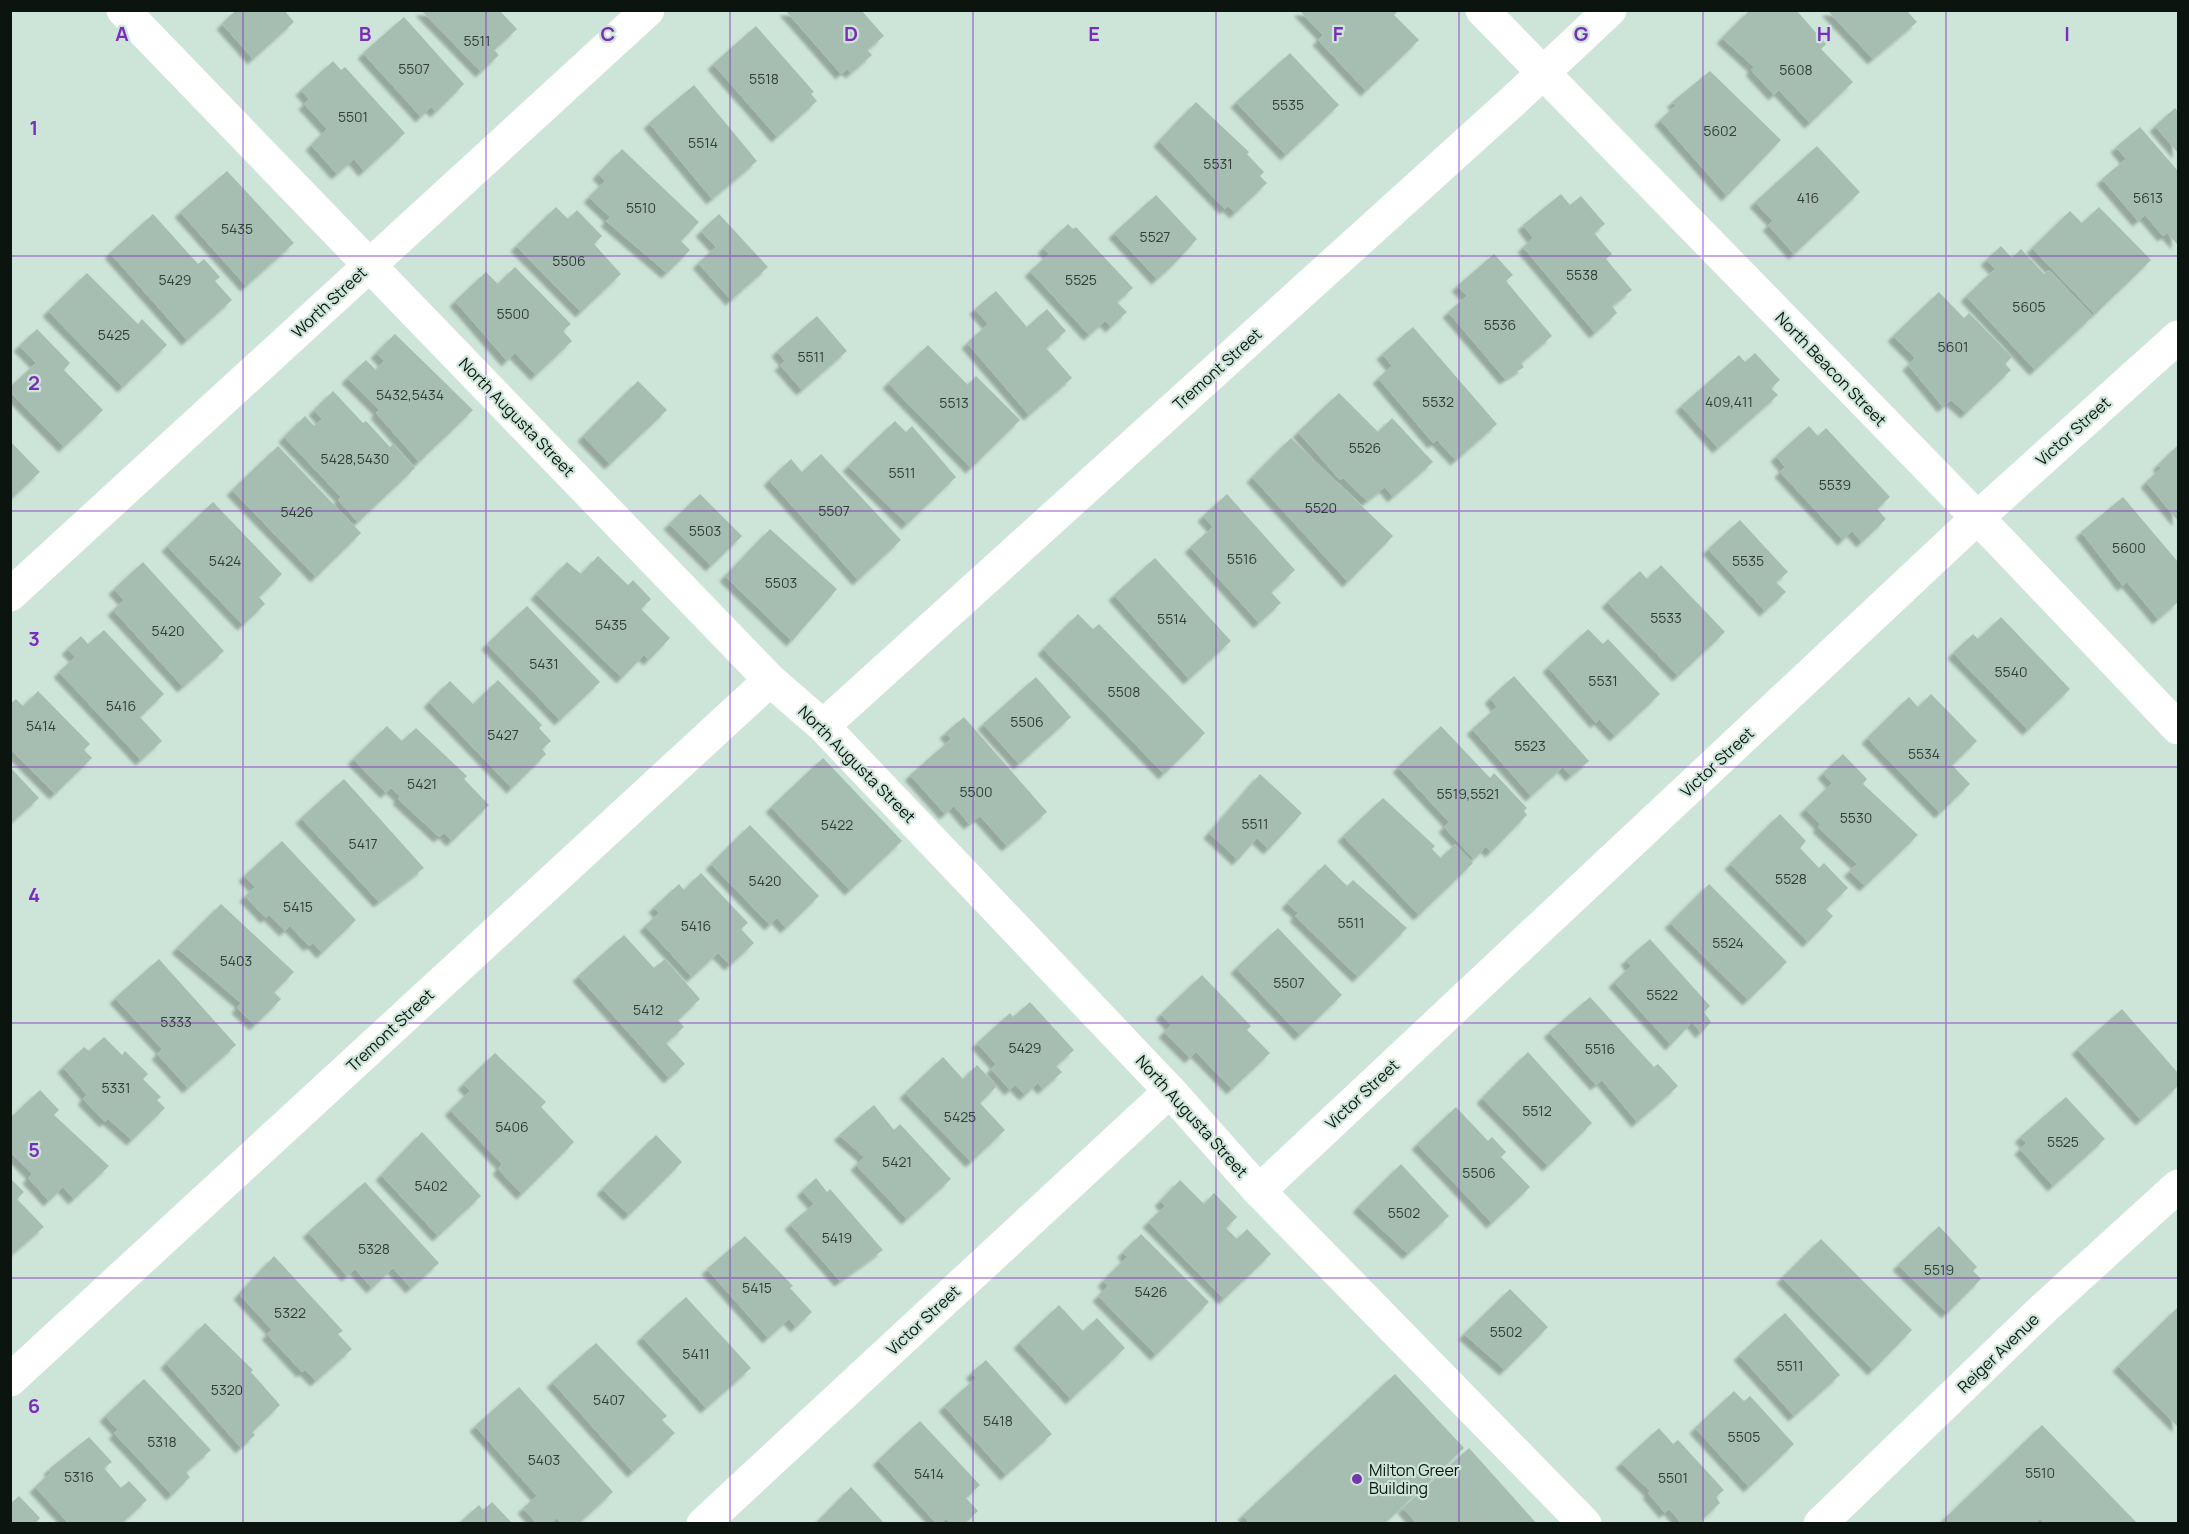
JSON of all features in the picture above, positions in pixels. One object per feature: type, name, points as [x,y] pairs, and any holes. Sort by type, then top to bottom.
[{"type":"street","name":"North Augusta Street","points":[[123,10],[770,680],[823,726],[1170,1091],[1259,1191],[1585,1524]]},
{"type":"street","name":"Worth Street","points":[[10,595],[648,10]]},
{"type":"street","name":"North Beacon Street","points":[[1482,10],[2178,729]]},
{"type":"street","name":"Tremont Street","points":[[823,726],[1543,74],[1610,10]]},
{"type":"street","name":"Victor Street","points":[[1259,1191],[1977,519],[2178,337]]},
{"type":"street","name":"Tremont Street","points":[[10,1380],[770,680]]},
{"type":"street","name":"Victor Street","points":[[703,1524],[1170,1091]]},
{"type":"street","name":"Reiger Avenue","points":[[1820,1524],[2043,1309],[2178,1186]]},
{"type":"building","points":[[236,10],[284,10],[294,22],[253,59],[222,24]]},
{"type":"building","points":[[421,10],[499,10],[517,29],[494,50],[499,55],[481,72]]},
{"type":"building","points":[[785,10],[861,10],[884,36],[867,50],[872,55],[851,73],[847,69],[841,74]]},
{"type":"building","points":[[1299,10],[1399,10],[1394,15],[1419,40],[1366,91],[1318,40],[1323,35]]},
{"type":"building","points":[[1750,10],[1796,10],[1826,44],[1821,49],[1853,82],[1810,123],[1779,90],[1774,95],[1751,70],[1754,67],[1722,38]]},
{"type":"building","points":[[1827,10],[1906,10],[1917,22],[1873,59]]},
{"type":"building","points":[[404,17],[464,84],[436,112],[431,107],[421,117],[363,53]]},
{"type":"building","points":[[756,26],[814,92],[811,94],[817,101],[777,137],[713,64]]},
{"type":"building","points":[[1290,53],[1339,105],[1286,155],[1236,102]]},
{"type":"building","points":[[333,61],[341,70],[345,67],[405,133],[364,171],[354,159],[337,174],[311,145],[327,129],[304,104],[309,99],[301,90]]},
{"type":"building","points":[[1710,71],[1781,140],[1727,196],[1660,120],[1676,105],[1672,102]]},
{"type":"building","points":[[694,85],[757,161],[712,199],[649,123]]},
{"type":"building","points":[[1196,102],[1249,152],[1247,154],[1264,172],[1260,176],[1267,183],[1235,213],[1228,206],[1225,209],[1159,141]]},
{"type":"building","points":[[2175,108],[2178,112],[2178,153],[2155,126]]},
{"type":"building","points":[[2140,127],[2178,171],[2177,244],[2167,233],[2163,236],[2145,215],[2138,221],[2102,179],[2126,159],[2116,147]]},
{"type":"building","points":[[1817,146],[1860,192],[1794,254],[1768,225],[1773,221],[1755,202]]},
{"type":"building","points":[[622,149],[699,222],[681,241],[690,250],[667,273],[606,221],[610,217],[589,197],[605,181],[598,174]]},
{"type":"building","points":[[227,171],[294,243],[246,286],[180,212]]},
{"type":"building","points":[[1561,194],[1570,205],[1581,196],[1605,224],[1594,233],[1612,254],[1606,259],[1632,290],[1612,306],[1617,313],[1595,333],[1523,247],[1533,238],[1523,225]]},
{"type":"building","points":[[1156,195],[1197,239],[1157,279],[1114,233]]},
{"type":"building","points":[[556,207],[568,219],[577,210],[602,236],[594,244],[621,274],[581,312],[516,246]]},
{"type":"building","points":[[2099,207],[2151,260],[2095,314],[2032,248],[2070,211],[2082,223]]},
{"type":"building","points":[[153,214],[198,264],[204,259],[220,277],[215,281],[232,300],[187,340],[110,253]]},
{"type":"building","points":[[719,214],[768,267],[731,300],[698,263],[716,247],[701,231]]},
{"type":"building","points":[[1068,224],[1073,229],[1076,227],[1133,288],[1117,302],[1127,312],[1111,327],[1105,321],[1089,335],[1030,271],[1049,254],[1043,248]]},
{"type":"building","points":[[2001,246],[2012,258],[2021,249],[2044,274],[2049,270],[2093,316],[2035,370],[1966,296],[1995,269],[1986,260]]},
{"type":"building","points":[[1494,254],[1513,275],[1506,281],[1552,336],[1521,363],[1524,367],[1505,379],[1448,312],[1467,296],[1457,286]]},
{"type":"building","points":[[515,267],[571,324],[563,331],[572,341],[536,375],[515,353],[507,361],[455,301],[486,272],[498,284]]},
{"type":"building","points":[[87,273],[138,324],[142,319],[167,345],[123,387],[48,311]]},
{"type":"building","points":[[996,291],[1027,327],[1047,309],[1066,331],[1046,348],[1072,378],[1029,415],[967,343],[988,324],[975,309]]},
{"type":"building","points":[[1939,292],[1964,318],[1969,313],[2012,357],[2005,364],[2011,370],[1966,413],[1951,400],[1943,407],[1908,365],[1915,358],[1893,336]]},
{"type":"building","points":[[817,316],[847,351],[802,390],[780,365],[785,361],[777,351]]},
{"type":"building","points":[[1413,327],[1497,424],[1456,460],[1437,440],[1433,443],[1378,378],[1392,366],[1382,354]]},
{"type":"building","points":[[37,329],[70,363],[64,370],[103,410],[64,447],[10,392],[10,387],[36,363],[19,346]]},
{"type":"building","points":[[395,334],[473,410],[419,462],[376,413],[379,410],[347,378],[366,360],[376,370],[384,361],[376,353]]},
{"type":"building","points":[[928,345],[968,385],[976,376],[1020,420],[971,468],[888,383]]},
{"type":"building","points":[[1755,353],[1780,380],[1771,388],[1778,395],[1718,448],[1681,406],[1739,355],[1745,362]]},
{"type":"building","points":[[638,381],[667,410],[610,464],[583,436]]},
{"type":"building","points":[[333,391],[363,423],[366,421],[390,447],[393,444],[415,468],[358,522],[338,500],[341,497],[284,437],[305,416],[314,426],[322,419],[314,410]]},
{"type":"building","points":[[1339,393],[1378,432],[1392,418],[1433,462],[1393,497],[1385,487],[1367,501],[1343,478],[1340,480],[1298,432]]},
{"type":"building","points":[[895,421],[906,432],[912,426],[956,477],[907,524],[848,466]]},
{"type":"building","points":[[1809,426],[1818,436],[1826,428],[1890,497],[1877,509],[1886,519],[1862,542],[1852,531],[1843,540],[1780,472],[1785,467],[1776,456]]},
{"type":"building","points":[[1291,438],[1393,536],[1348,582],[1252,477]]},
{"type":"building","points":[[10,441],[40,472],[10,500]]},
{"type":"building","points":[[2178,445],[2178,521],[2146,482],[2161,468],[2158,465]]},
{"type":"building","points":[[278,446],[361,533],[316,577],[232,490]]},
{"type":"building","points":[[821,454],[901,540],[858,580],[769,480],[791,459],[802,472]]},
{"type":"building","points":[[700,494],[742,536],[711,566],[669,524]]},
{"type":"building","points":[[1227,494],[1295,570],[1271,592],[1281,603],[1259,623],[1190,547],[1213,527],[1203,516]]},
{"type":"building","points":[[2123,497],[2178,562],[2178,602],[2158,619],[2127,582],[2123,586],[2081,532]]},
{"type":"building","points":[[213,502],[282,574],[259,597],[265,604],[243,625],[167,546]]},
{"type":"building","points":[[1740,520],[1788,572],[1776,582],[1786,592],[1765,611],[1708,549]]},
{"type":"building","points":[[770,529],[837,589],[792,641],[725,576]]},
{"type":"building","points":[[598,556],[628,585],[633,580],[651,599],[641,609],[670,638],[649,660],[644,655],[622,678],[536,594],[567,562],[581,574]]},
{"type":"building","points":[[1155,558],[1231,641],[1189,679],[1114,595]]},
{"type":"building","points":[[143,562],[224,651],[183,687],[113,610],[124,600],[114,589]]},
{"type":"building","points":[[1661,565],[1725,632],[1678,676],[1607,602],[1640,571],[1647,579]]},
{"type":"building","points":[[527,606],[600,682],[560,720],[487,644]]},
{"type":"building","points":[[1078,614],[1093,629],[1099,624],[1205,733],[1164,774],[1043,649]]},
{"type":"building","points":[[2001,617],[2070,689],[2028,730],[1953,653],[1973,634],[1978,639]]},
{"type":"building","points":[[1588,629],[1603,644],[1608,639],[1660,694],[1615,736],[1599,719],[1596,723],[1548,667]]},
{"type":"building","points":[[104,630],[164,694],[140,717],[162,741],[141,760],[59,672],[75,657],[67,649],[81,636],[88,644]]},
{"type":"building","points":[[1514,676],[1589,761],[1571,776],[1563,767],[1531,796],[1472,729],[1497,707],[1490,698]]},
{"type":"building","points":[[1036,677],[1071,717],[1019,764],[983,724]]},
{"type":"building","points":[[498,680],[542,725],[539,728],[551,741],[542,749],[546,754],[512,788],[429,702],[450,681],[473,704]]},
{"type":"building","points":[[38,691],[90,744],[84,750],[92,758],[55,794],[10,749],[10,704],[16,699],[23,706]]},
{"type":"building","points":[[1931,694],[1977,741],[1952,765],[1970,784],[1940,813],[1867,738],[1909,697],[1918,707]]},
{"type":"building","points":[[964,717],[1047,812],[1007,846],[980,816],[969,824],[954,806],[945,814],[910,775],[951,739],[945,733]]},
{"type":"building","points":[[387,726],[402,741],[416,728],[467,776],[464,779],[489,805],[452,841],[444,833],[439,837],[398,799],[400,796],[391,788],[386,793],[353,759]]},
{"type":"building","points":[[1441,726],[1490,778],[1494,773],[1527,808],[1524,811],[1527,815],[1491,852],[1486,847],[1474,859],[1444,827],[1449,822],[1398,767]]},
{"type":"building","points":[[1843,754],[1867,779],[1863,784],[1918,835],[1865,886],[1849,871],[1857,864],[1818,827],[1820,824],[1805,809],[1832,783],[1823,773]]},
{"type":"building","points":[[823,758],[902,841],[850,890],[771,807]]},
{"type":"building","points":[[10,767],[39,798],[10,824]]},
{"type":"building","points":[[1260,774],[1302,813],[1269,849],[1257,838],[1238,860],[1209,833]]},
{"type":"building","points":[[344,779],[424,868],[379,902],[301,818]]},
{"type":"building","points":[[1383,798],[1435,846],[1432,849],[1441,858],[1455,844],[1473,863],[1419,915],[1343,836]]},
{"type":"building","points":[[1780,814],[1806,841],[1800,848],[1819,868],[1824,863],[1848,888],[1826,909],[1833,916],[1808,942],[1730,864]]},
{"type":"building","points":[[750,825],[819,896],[786,928],[777,918],[770,925],[711,864]]},
{"type":"building","points":[[282,841],[356,920],[322,953],[313,943],[309,946],[290,926],[285,931],[269,915],[266,918],[245,896],[255,887],[244,876]]},
{"type":"building","points":[[1325,864],[1347,886],[1353,880],[1407,928],[1358,977],[1295,916],[1298,913],[1287,903]]},
{"type":"building","points":[[701,873],[748,923],[741,929],[754,943],[730,965],[718,953],[692,977],[645,926],[659,913],[654,907],[679,884],[684,890]]},
{"type":"building","points":[[1709,884],[1787,962],[1748,1000],[1670,923]]},
{"type":"building","points":[[221,904],[294,972],[274,992],[281,999],[255,1025],[237,1008],[241,1003],[177,948]]},
{"type":"building","points":[[1278,928],[1342,995],[1300,1035],[1236,968]]},
{"type":"building","points":[[624,935],[654,968],[665,959],[700,999],[678,1020],[684,1027],[666,1043],[685,1064],[669,1078],[578,976]]},
{"type":"building","points":[[1650,939],[1710,1006],[1704,1012],[1711,1022],[1701,1033],[1692,1022],[1671,1045],[1614,982],[1631,966],[1626,960]]},
{"type":"building","points":[[159,959],[236,1045],[188,1088],[157,1054],[162,1049],[115,998]]},
{"type":"building","points":[[1202,975],[1251,1026],[1247,1030],[1270,1053],[1232,1089],[1196,1052],[1190,1058],[1164,1032],[1171,1025],[1161,1014]]},
{"type":"building","points":[[1590,997],[1654,1067],[1658,1064],[1678,1086],[1637,1122],[1602,1080],[1596,1085],[1549,1032]]},
{"type":"building","points":[[1030,1002],[1074,1050],[1056,1066],[1062,1072],[1043,1089],[1038,1083],[1025,1095],[1015,1085],[1010,1090],[991,1069],[996,1064],[977,1043],[1010,1013],[1013,1017]]},
{"type":"building","points":[[2122,1009],[2178,1073],[2178,1086],[2141,1120],[2077,1049]]},
{"type":"building","points":[[104,1037],[122,1055],[125,1051],[148,1074],[143,1079],[161,1097],[157,1100],[165,1108],[132,1140],[108,1119],[105,1122],[83,1099],[87,1095],[63,1067],[84,1047],[89,1051]]},
{"type":"building","points":[[1528,1052],[1592,1123],[1548,1166],[1482,1098]]},
{"type":"building","points":[[495,1053],[546,1102],[541,1107],[574,1142],[522,1194],[498,1169],[502,1164],[450,1110],[470,1091],[463,1084]]},
{"type":"building","points":[[943,1057],[963,1079],[977,1065],[997,1086],[980,1103],[1005,1130],[971,1162],[905,1093]]},
{"type":"building","points":[[40,1090],[59,1110],[54,1115],[109,1166],[74,1199],[63,1187],[49,1201],[28,1178],[32,1174],[10,1152],[10,1118]]},
{"type":"building","points":[[2066,1097],[2105,1139],[2053,1186],[2020,1149],[2026,1143],[2020,1137]]},
{"type":"building","points":[[874,1105],[894,1130],[900,1124],[951,1179],[907,1219],[856,1165],[864,1157],[839,1135]]},
{"type":"building","points":[[1456,1107],[1488,1141],[1492,1137],[1506,1152],[1501,1157],[1530,1187],[1492,1223],[1417,1144]]},
{"type":"building","points":[[422,1132],[481,1196],[438,1236],[381,1175]]},
{"type":"building","points":[[656,1135],[682,1162],[629,1215],[602,1189]]},
{"type":"building","points":[[1401,1164],[1449,1216],[1408,1254],[1358,1207]]},
{"type":"building","points":[[10,1178],[24,1192],[17,1199],[44,1227],[10,1256]]},
{"type":"building","points":[[816,1178],[827,1192],[830,1189],[883,1250],[840,1281],[790,1224],[814,1204],[802,1191]]},
{"type":"building","points":[[1180,1180],[1204,1204],[1214,1193],[1237,1217],[1226,1228],[1237,1239],[1247,1229],[1271,1254],[1224,1299],[1148,1222],[1165,1206],[1160,1201]]},
{"type":"building","points":[[365,1182],[439,1263],[411,1288],[393,1268],[372,1288],[355,1269],[347,1276],[308,1232]]},
{"type":"building","points":[[1939,1226],[1977,1267],[1973,1271],[1981,1279],[1947,1313],[1898,1265]]},
{"type":"building","points":[[1141,1234],[1209,1302],[1156,1355],[1098,1296],[1108,1286],[1103,1281],[1127,1257],[1123,1252]]},
{"type":"building","points":[[745,1236],[793,1286],[790,1288],[812,1312],[796,1327],[789,1319],[768,1338],[707,1269]]},
{"type":"building","points":[[1821,1239],[1912,1330],[1873,1370],[1782,1278]]},
{"type":"building","points":[[274,1256],[343,1331],[338,1334],[352,1349],[316,1381],[305,1370],[302,1372],[267,1334],[272,1330],[239,1294]]},
{"type":"building","points":[[1510,1289],[1548,1327],[1505,1370],[1464,1334]]},
{"type":"building","points":[[686,1297],[751,1368],[706,1408],[642,1337]]},
{"type":"building","points":[[1059,1305],[1083,1331],[1097,1318],[1125,1348],[1071,1399],[1019,1343]]},
{"type":"building","points":[[2178,1307],[2178,1427],[2118,1366]]},
{"type":"building","points":[[1785,1313],[1840,1375],[1794,1416],[1739,1355]]},
{"type":"building","points":[[205,1323],[253,1370],[251,1372],[280,1405],[252,1432],[255,1435],[241,1448],[166,1363]]},
{"type":"building","points":[[596,1343],[667,1416],[662,1420],[675,1433],[633,1472],[552,1382]]},
{"type":"building","points":[[986,1360],[1052,1434],[1006,1475],[944,1406],[976,1378],[971,1373]]},
{"type":"building","name":"Milton Greer Building","points":[[1395,1374],[1464,1448],[1384,1524],[1250,1524],[1243,1515]]},
{"type":"building","points":[[144,1379],[211,1450],[186,1472],[190,1477],[172,1495],[114,1433],[118,1430],[105,1416]]},
{"type":"building","points":[[519,1387],[613,1492],[578,1524],[562,1524],[557,1518],[551,1524],[537,1524],[523,1508],[537,1496],[475,1426]]},
{"type":"building","points":[[1734,1391],[1744,1401],[1750,1396],[1794,1444],[1749,1487],[1695,1428]]},
{"type":"building","points":[[920,1421],[980,1485],[966,1498],[978,1511],[964,1524],[950,1524],[946,1518],[941,1524],[937,1524],[878,1460]]},
{"type":"building","points":[[2042,1425],[2138,1524],[2045,1524],[2040,1518],[2035,1524],[1939,1524]]},
{"type":"building","points":[[1659,1428],[1673,1444],[1678,1440],[1724,1490],[1716,1497],[1720,1503],[1698,1524],[1682,1524],[1669,1509],[1665,1513],[1648,1493],[1650,1491],[1621,1463]]},
{"type":"building","points":[[89,1437],[112,1462],[104,1468],[121,1488],[129,1481],[147,1500],[121,1524],[69,1524],[35,1487],[51,1472],[49,1469]]},
{"type":"building","points":[[1469,1448],[1537,1524],[1417,1524],[1403,1508]]},
{"type":"building","points":[[851,1487],[885,1524],[815,1524]]},
{"type":"building","points":[[19,1496],[40,1518],[35,1524],[10,1524],[10,1504]]},
{"type":"building","points":[[492,1502],[513,1524],[458,1524],[479,1505],[483,1510]]},
{"type":"place","name":"Milton Greer Building","points":[[1357,1479]]}]
